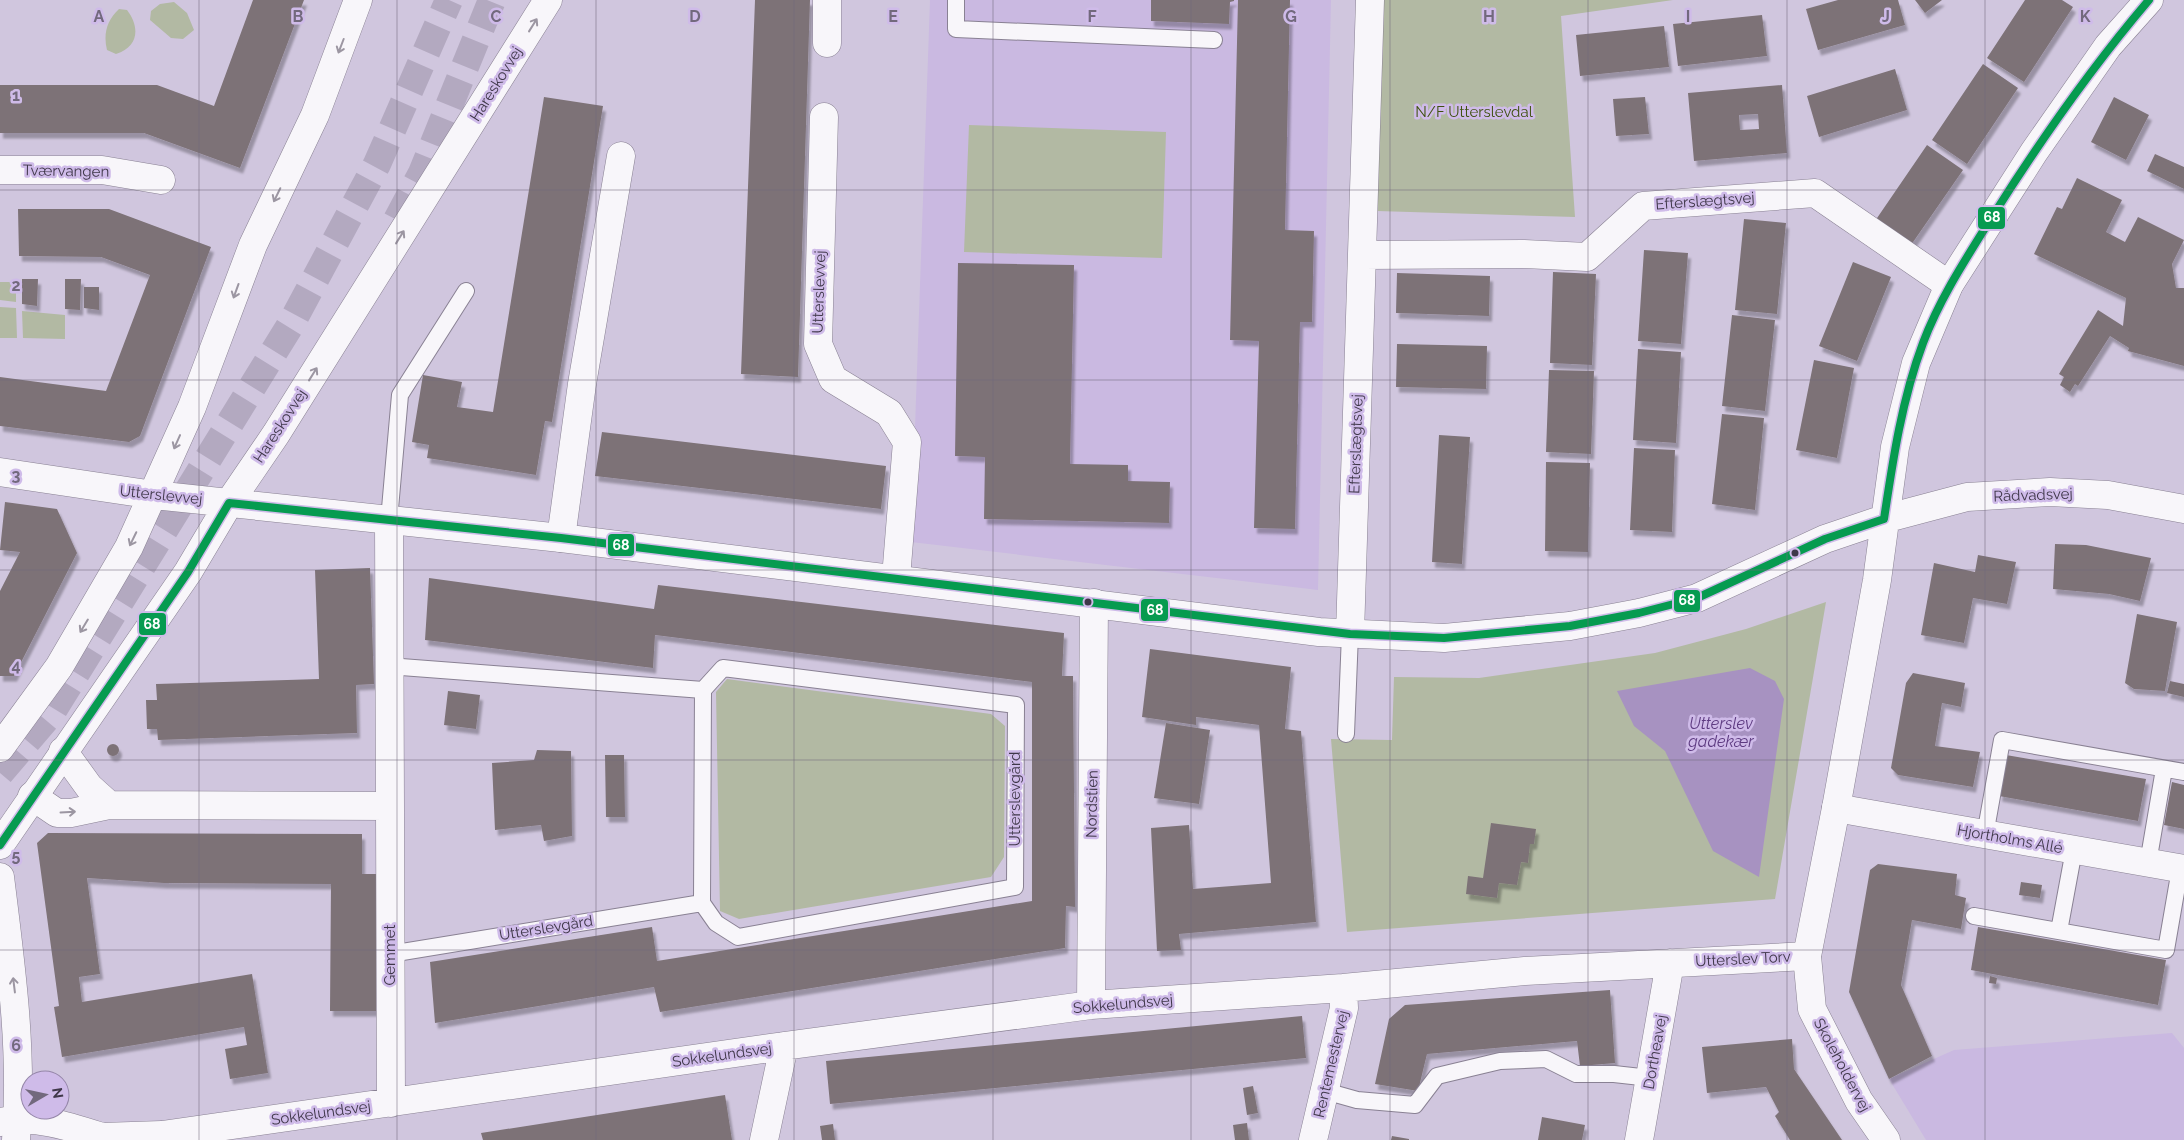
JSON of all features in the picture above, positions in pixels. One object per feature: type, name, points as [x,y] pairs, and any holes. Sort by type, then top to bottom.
[{"type":"street","points":[[0,748],[59,667],[109,584],[154,496],[192,407],[253,245],[315,114],[358,0]]},
{"type":"street","name":"Hareskovvej","points":[[2,845],[32,796],[188,572],[229,503],[276,434],[548,0]]},
{"type":"street","points":[[827,43],[828,0]]},
{"type":"street","name":"Efterslægtsvej","points":[[1350,634],[1370,0]]},
{"type":"street","name":"Utterslev Torv","points":[[1343,988],[1525,971],[1807,956],[1877,580],[1895,447],[1916,364],[1949,284],[2051,128],[2108,46],[2149,0]]},
{"type":"street","name":"Utterslevvej","points":[[824,117],[818,344],[833,379],[889,413],[907,442],[896,578]]},
{"type":"street","points":[[561,538],[582,384],[621,156]]},
{"type":"street","name":"Tværvangen","points":[[0,170],[102,170],[161,180]]},
{"type":"street","name":"Efterslægtsvej","points":[[1363,255],[1524,254],[1587,256],[1643,206],[1815,193],[1949,284]]},
{"type":"street","name":"Utterslevvej","points":[[0,472],[154,496],[561,538],[1350,634]]},
{"type":"street","name":"Rådvadsvej","points":[[1884,519],[1968,497],[2050,492],[2108,495],[2184,509]]},
{"type":"street","points":[[1350,634],[1444,638],[1570,626],[1639,613],[1697,598],[1825,539],[1884,519]]},
{"type":"street","name":"Gemmet","points":[[389,520],[388,666],[391,1103]]},
{"type":"street","name":"Nordstien","points":[[1090,1006],[1094,603]]},
{"type":"street","points":[[64,751],[89,787],[109,805]]},
{"type":"street","points":[[32,796],[57,812],[71,813],[109,805],[389,806]]},
{"type":"street","name":"Hjortholms Allé","points":[[1836,808],[2182,869]]},
{"type":"street","points":[[0,877],[18,1034],[11,1127]]},
{"type":"street","name":"Skoleholdervej","points":[[1807,956],[1812,1009],[1859,1101],[1886,1140]]},
{"type":"street","name":"Dortheavej","points":[[1639,1140],[1670,963]]},
{"type":"street","name":"Sokkelundsvej","points":[[11,1127],[49,1120],[97,1139],[162,1135],[784,1046],[1090,1006],[1343,988]]},
{"type":"street","name":"Rentemestervej","points":[[1313,1140],[1344,1008],[1343,988]]},
{"type":"street","points":[[764,1140],[784,1046]]},
{"type":"lane","points":[[956,0],[956,28],[1214,40]]},
{"type":"lane","points":[[389,520],[400,394],[466,291]]},
{"type":"lane","points":[[1346,734],[1350,634]]},
{"type":"lane","points":[[388,666],[703,690],[702,903]]},
{"type":"lane","name":"Utterslevgård","points":[[390,954],[702,903],[716,923],[738,937],[1015,887],[1016,704],[723,668],[703,690]]},
{"type":"lane","points":[[1985,834],[2002,740],[2184,772]]},
{"type":"lane","points":[[2148,863],[2164,769]]},
{"type":"lane","points":[[2059,931],[2074,850]]},
{"type":"lane","points":[[1974,916],[2166,950],[2182,869]]},
{"type":"lane","points":[[1325,1091],[1357,1100],[1415,1105],[1437,1076],[1500,1061],[1546,1059],[1576,1074],[1614,1074],[1650,1078]]},
{"type":"shaded area","points":[[930,0],[1331,0],[1318,590],[911,542]]},
{"type":"shaded area","points":[[2172,1033],[2184,1048],[2184,1140],[1926,1140],[1889,1079],[1954,1050]]},
{"type":"green space","name":"N/F Utterslevdal","points":[[1383,0],[1673,0],[1561,16],[1575,217],[1377,211]]},
{"type":"green space","points":[[174,2],[187,13],[194,30],[183,39],[171,38],[150,20],[151,11],[160,4]]},
{"type":"green space","points":[[119,9],[127,10],[131,16],[134,23],[135,36],[129,47],[116,54],[107,50],[105,38],[111,18]]},
{"type":"green space","points":[[969,125],[1166,132],[1162,258],[964,252]]},
{"type":"green space","points":[[0,282],[16,282],[16,302],[0,300]]},
{"type":"green space","points":[[0,307],[16,308],[17,338],[0,338]]},
{"type":"green space","points":[[22,311],[65,315],[65,339],[23,338]]},
{"type":"green space","points":[[1826,602],[1775,899],[1347,932],[1331,739],[1392,740],[1394,677],[1479,678],[1655,653],[1746,629]]},
{"type":"green space","points":[[727,679],[991,714],[1005,726],[1004,857],[991,877],[739,919],[720,911],[716,692]]},
{"type":"water","name":"Utterslev gadekær","points":[[1750,668],[1775,681],[1784,699],[1759,877],[1713,851],[1665,751],[1634,726],[1617,691]]},
{"type":"building","points":[[253,0],[304,0],[240,168],[144,133],[0,133],[0,85],[157,85],[214,106]]},
{"type":"building","points":[[755,0],[810,0],[798,377],[741,374]]},
{"type":"building","points":[[1151,0],[1234,1],[1230,2],[1229,24],[1151,21]]},
{"type":"building","points":[[1238,0],[1290,0],[1285,230],[1314,231],[1312,322],[1300,322],[1295,529],[1254,528],[1259,341],[1230,340]]},
{"type":"building","points":[[1838,0],[1898,0],[1905,25],[1818,50],[1806,9]]},
{"type":"building","points":[[1915,0],[1942,0],[1925,13]]},
{"type":"building","points":[[2025,0],[2062,0],[2073,7],[2024,82],[1987,58]]},
{"type":"building","points":[[1762,15],[1767,56],[1678,66],[1673,24]]},
{"type":"building","points":[[1664,26],[1669,67],[1580,76],[1576,35]]},
{"type":"building","points":[[1983,64],[2018,88],[1967,164],[1932,140]]},
{"type":"building","points":[[1895,69],[1907,110],[1819,137],[1807,96]]},
{"type":"building","points":[[1782,85],[1787,153],[1694,161],[1688,93]],"holes":[[[1758,114],[1759,129],[1740,130],[1739,115]]]},
{"type":"building","points":[[544,97],[603,106],[552,422],[545,421],[536,475],[427,458],[429,445],[412,442],[423,375],[462,382],[457,407],[493,412]]},
{"type":"building","points":[[1645,97],[1649,134],[1616,136],[1613,99]]},
{"type":"building","points":[[2114,97],[2149,115],[2126,160],[2091,142]]},
{"type":"building","points":[[1927,145],[1963,170],[1911,245],[1875,221]]},
{"type":"building","points":[[2155,154],[2184,167],[2184,189],[2147,171]]},
{"type":"building","points":[[2077,178],[2122,200],[2106,232],[2125,242],[2138,217],[2184,240],[2172,264],[2176,288],[2184,288],[2184,366],[2128,351],[2129,348],[2110,336],[2078,386],[2075,384],[2070,392],[2060,385],[2064,377],[2059,374],[2098,310],[2123,326],[2126,298],[2034,254],[2057,207],[2062,209]]},
{"type":"building","points":[[18,209],[109,209],[211,247],[140,436],[129,442],[0,426],[0,377],[106,391],[150,275],[101,257],[19,256]]},
{"type":"building","points":[[1744,219],[1786,223],[1777,314],[1735,310]]},
{"type":"building","points":[[1644,250],[1688,253],[1681,344],[1638,341]]},
{"type":"building","points":[[1853,262],[1891,277],[1857,361],[1819,346]]},
{"type":"building","points":[[958,263],[1074,265],[1070,464],[1128,465],[1128,481],[1170,482],[1169,523],[984,519],[985,457],[955,456]]},
{"type":"building","points":[[1553,272],[1596,274],[1592,365],[1550,363]]},
{"type":"building","points":[[1397,273],[1490,276],[1489,316],[1396,313]]},
{"type":"building","points":[[22,279],[38,279],[37,306],[22,304]]},
{"type":"building","points":[[65,279],[81,279],[80,310],[65,309]]},
{"type":"building","points":[[84,287],[99,287],[99,310],[84,308]]},
{"type":"building","points":[[1732,315],[1775,320],[1765,411],[1722,406]]},
{"type":"building","points":[[1397,344],[1487,346],[1486,389],[1396,387]]},
{"type":"building","points":[[1638,349],[1681,352],[1676,443],[1633,440]]},
{"type":"building","points":[[1814,360],[1854,368],[1837,458],[1796,450]]},
{"type":"building","points":[[1549,370],[1594,371],[1591,454],[1546,452]]},
{"type":"building","points":[[1722,414],[1764,418],[1755,510],[1712,504]]},
{"type":"building","points":[[602,432],[886,466],[881,509],[595,476]]},
{"type":"building","points":[[1439,435],[1470,437],[1462,564],[1432,562]]},
{"type":"building","points":[[1634,448],[1675,450],[1672,532],[1630,530]]},
{"type":"building","points":[[1546,462],[1590,463],[1588,552],[1545,551]]},
{"type":"building","points":[[5,502],[57,509],[77,553],[14,676],[0,676],[0,591],[20,552],[0,550]]},
{"type":"building","points":[[2055,544],[2086,545],[2151,558],[2140,601],[2109,594],[2053,589]]},
{"type":"building","points":[[1978,555],[2016,562],[2007,604],[1973,598],[1964,643],[1921,635],[1934,563],[1975,572]]},
{"type":"building","points":[[370,568],[374,684],[356,685],[357,733],[158,740],[157,729],[147,729],[146,700],[157,700],[156,684],[319,679],[315,570]]},
{"type":"building","points":[[429,578],[654,609],[658,585],[1064,633],[1062,676],[1073,676],[1075,907],[1066,906],[1065,948],[660,1012],[654,987],[435,1023],[430,962],[652,927],[657,961],[1032,901],[1032,682],[655,635],[653,668],[425,640]]},
{"type":"building","points":[[2137,614],[2177,622],[2165,691],[2134,689],[2125,683]]},
{"type":"building","points":[[1150,649],[1291,667],[1285,729],[1301,731],[1316,922],[1179,934],[1181,950],[1157,951],[1151,828],[1189,825],[1193,889],[1271,883],[1259,725],[1196,717],[1196,725],[1142,717]]},
{"type":"building","points":[[1913,673],[1965,683],[1961,707],[1942,703],[1935,746],[1980,752],[1973,787],[1898,775],[1891,768],[1906,683]]},
{"type":"building","points":[[2170,681],[2184,684],[2184,697],[2167,693]]},
{"type":"building","points":[[448,691],[480,695],[476,729],[444,725]]},
{"type":"building","points":[[1166,723],[1210,730],[1199,804],[1154,798]]},
{"type":"building","points":[[115,744],[118,745],[118,755],[111,756],[108,755],[107,748],[108,745]]},
{"type":"building","points":[[537,750],[571,751],[572,836],[544,841],[541,825],[495,830],[492,763],[534,760]]},
{"type":"building","points":[[605,755],[624,755],[625,817],[606,817]]},
{"type":"building","points":[[2006,755],[2146,779],[2138,821],[1999,796]]},
{"type":"building","points":[[2172,782],[2184,785],[2184,829],[2164,825]]},
{"type":"building","points":[[1491,823],[1536,829],[1534,844],[1530,844],[1528,863],[1521,862],[1517,885],[1499,883],[1497,898],[1466,894],[1468,876],[1483,878]]},
{"type":"building","points":[[48,833],[362,834],[362,874],[376,874],[376,1011],[330,1011],[331,884],[164,883],[87,878],[100,974],[79,977],[82,1002],[252,974],[268,1073],[230,1079],[225,1049],[247,1045],[244,1027],[62,1057],[54,1007],[59,1006],[37,843]]},
{"type":"building","points":[[1878,864],[1957,874],[1955,895],[1966,898],[1961,929],[1912,920],[1901,985],[1932,1056],[1889,1079],[1849,992],[1870,870]]},
{"type":"building","points":[[2021,882],[2042,885],[2040,898],[2019,895]]},
{"type":"building","points":[[1978,927],[2166,960],[2158,1005],[1971,970]]},
{"type":"building","points":[[1990,976],[1997,978],[1996,984],[1989,983]]},
{"type":"building","points":[[1610,990],[1615,1063],[1580,1066],[1577,1041],[1427,1054],[1418,1091],[1375,1084],[1389,1019],[1405,1005]]},
{"type":"building","points":[[1302,1016],[1306,1058],[830,1104],[826,1061]]},
{"type":"building","points":[[1792,1039],[1794,1069],[1842,1140],[1790,1140],[1775,1116],[1779,1112],[1766,1087],[1707,1093],[1702,1047]]},
{"type":"building","points":[[1253,1086],[1258,1113],[1247,1115],[1243,1088]]},
{"type":"building","points":[[725,1095],[732,1140],[483,1140],[481,1133]]},
{"type":"building","points":[[1542,1117],[1585,1125],[1582,1140],[1538,1140]]},
{"type":"building","points":[[1247,1123],[1249,1140],[1235,1140],[1233,1125]]},
{"type":"building","points":[[833,1124],[835,1140],[822,1140],[820,1126]]},
{"type":"building","points":[[1392,1136],[1409,1139],[1409,1140],[1391,1140]]},
{"type":"tunnel","points":[[0,773],[52,712],[291,324],[377,164],[449,0]]},
{"type":"tunnel","points":[[397,220],[422,173],[492,0]]},
{"type":"transit line","name":"68","points":[[0,845],[188,572],[229,503],[561,538],[1350,634],[1444,638],[1570,626],[1639,613],[1697,598],[1825,539],[1884,519],[1895,452],[1909,386],[1923,343],[1937,310],[1973,247],[2047,133],[2086,79],[2149,0]]}]
